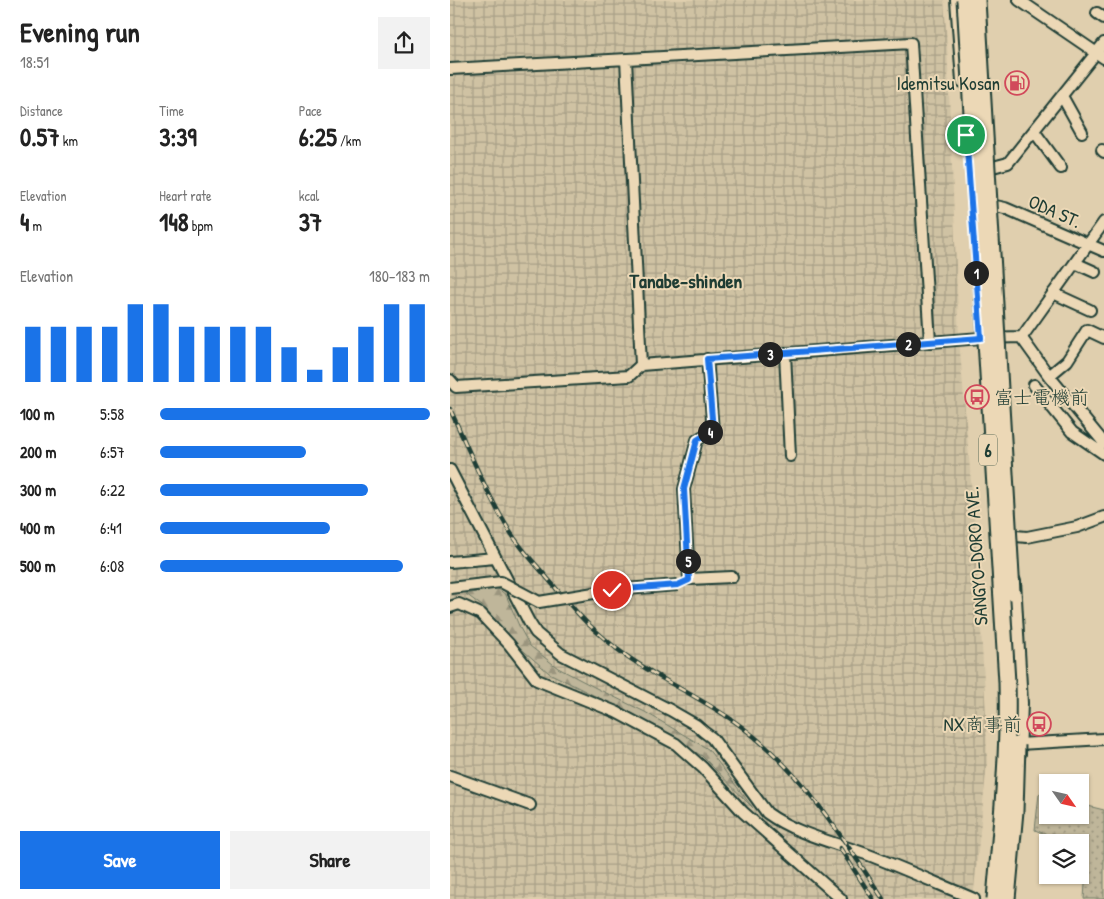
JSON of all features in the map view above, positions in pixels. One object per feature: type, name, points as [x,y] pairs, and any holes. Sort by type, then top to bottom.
[{"type":"highway","points":[[965,0],[1007,692],[1007,755],[995,899]]},
{"type":"highway","points":[[978,0],[1017,685],[1018,722],[1015,811],[1007,899]]},
{"type":"main road","name":"SANGYO-DORO AVE.","points":[[957,0],[988,337],[1013,536],[1014,605],[1021,703],[1012,899]]},
{"type":"main road","name":"SANGYO-DORO AVE.","points":[[978,0],[989,168],[988,337],[993,534],[1005,711],[998,815],[989,899]]},
{"type":"street","points":[[1018,0],[1100,56]]},
{"type":"street","points":[[450,69],[911,43],[930,342]]},
{"type":"street","points":[[989,168],[1008,163],[1062,96],[1100,56],[1104,44]]},
{"type":"street","points":[[626,59],[641,365]]},
{"type":"street","points":[[1062,96],[1082,132]]},
{"type":"street","points":[[1034,131],[1061,168]]},
{"type":"street","name":"ODA ST.","points":[[990,204],[1005,208],[1104,251]]},
{"type":"street","points":[[1022,337],[1104,222]]},
{"type":"street","points":[[1075,263],[1096,272]]},
{"type":"street","points":[[1053,293],[1090,310]]},
{"type":"street","points":[[1049,376],[1067,361],[1087,330],[1104,338]]},
{"type":"street","points":[[450,380],[456,387],[629,376],[641,365],[988,337],[1022,337]]},
{"type":"street","points":[[1022,337],[1049,376],[1104,443]]},
{"type":"street","points":[[785,353],[790,456]]},
{"type":"street","points":[[689,580],[684,489],[697,440],[713,430],[707,359]]},
{"type":"street","points":[[1034,386],[1072,432],[1104,454]]},
{"type":"street","points":[[450,470],[536,633],[554,649],[567,658],[644,696],[696,725],[712,738],[771,816],[798,830],[892,864],[974,899]]},
{"type":"street","points":[[993,534],[1027,537],[1077,527],[1104,517]]},
{"type":"street","points":[[450,562],[495,558]]},
{"type":"street","points":[[450,588],[500,582],[539,602],[612,590],[678,585],[689,580],[732,576]]},
{"type":"street","points":[[450,607],[459,604],[481,614],[509,644],[537,680],[616,712],[676,744],[703,768],[743,812],[841,899]]},
{"type":"street","points":[[1019,744],[1104,739]]},
{"type":"street","points":[[450,776],[530,805]]},
{"type":"shaded area","points":[[450,0],[944,0],[959,339],[975,529],[986,714],[987,763],[973,899],[450,899]]},
{"type":"green space","points":[[497,588],[506,595],[530,646],[558,668],[645,712],[708,749],[753,808],[702,756],[641,719],[549,673],[517,645],[486,609],[466,594]]},
{"type":"green space","points":[[1039,794],[1039,824],[1089,824],[1089,806],[1104,810],[1104,899],[1084,899],[1085,884],[1089,884],[1089,834],[1045,834],[1035,830]]},
{"type":"railway","points":[[450,409],[483,483],[510,532],[573,608],[598,633],[632,660],[727,716],[763,745],[783,764],[820,807],[883,899]]},
{"type":"railway","points":[[840,848],[873,899]]},
{"type":"place","name":"Idemitsu Kosan","points":[[1017,83]]},
{"type":"place","name":"富士電機前","points":[[977,397]]},
{"type":"place","name":"NX商事前","points":[[1039,724]]},
{"type":"district","name":"Tanabe-shinden","points":[[686,280]]},
{"type":"route","points":[[612,590],[678,585],[689,580],[684,489],[697,440],[713,430],[707,359],[981,338],[966,135]]}]
